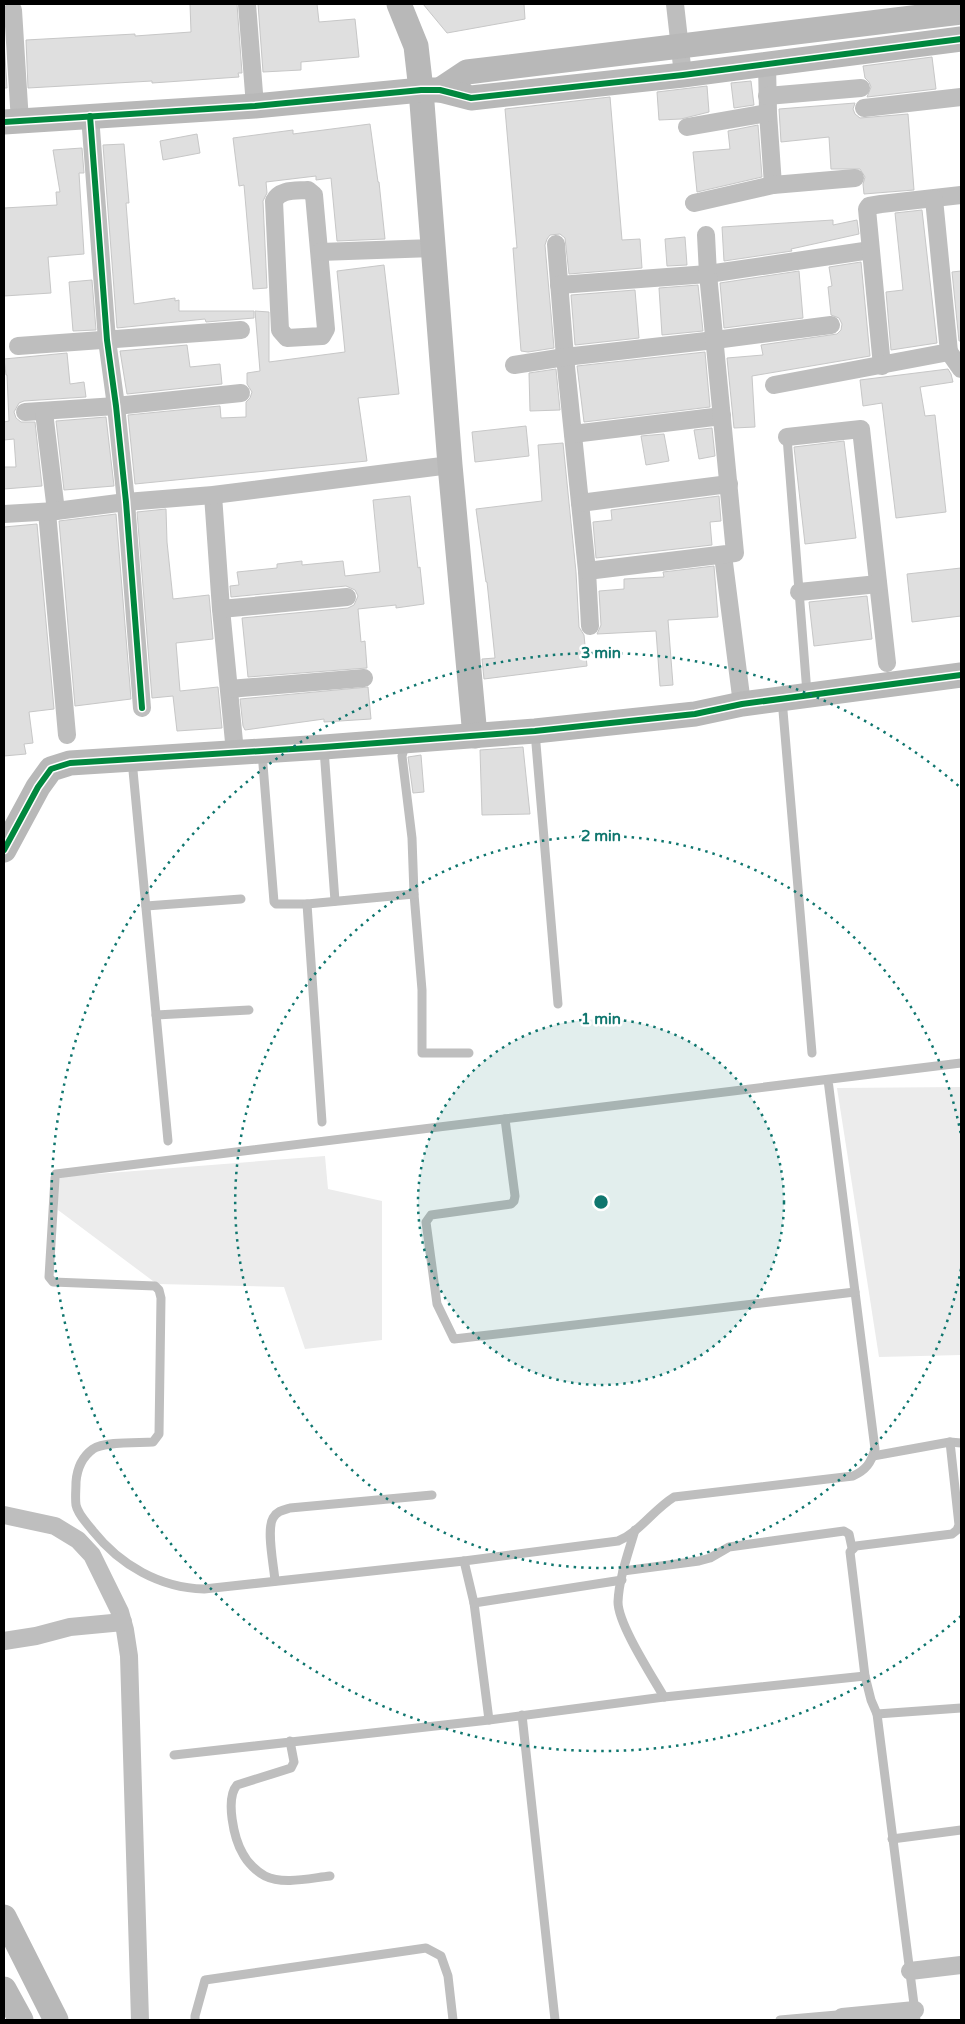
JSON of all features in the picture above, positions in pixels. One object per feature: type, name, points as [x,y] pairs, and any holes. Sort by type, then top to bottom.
[{"type":"street","points":[[247,4],[255,106]]},
{"type":"street","points":[[399,4],[416,46],[430,90],[433,248],[474,739]]},
{"type":"street","points":[[675,4],[684,75]]},
{"type":"street","points":[[13,10],[12,122],[255,106],[430,90],[472,98],[684,75],[961,40]]},
{"type":"street","points":[[430,90],[467,72],[961,12]]},
{"type":"street","points":[[759,37],[765,64],[773,186]]},
{"type":"street","points":[[551,62],[554,89]]},
{"type":"street","points":[[687,127],[767,105],[861,88]]},
{"type":"street","points":[[864,108],[961,97]]},
{"type":"street","points":[[90,116],[107,340],[126,502],[142,708]]},
{"type":"street","points":[[694,204],[773,186],[855,178]]},
{"type":"street","points":[[308,190],[314,195],[320,252],[326,329],[322,336],[287,338],[280,330],[274,201],[277,195],[308,190]]},
{"type":"street","points":[[882,366],[867,209],[869,206],[881,204],[961,195]]},
{"type":"street","points":[[934,199],[949,352],[961,369]]},
{"type":"street","points":[[587,571],[736,553],[708,274],[706,235]]},
{"type":"street","points":[[556,244],[565,356],[587,571],[590,626]]},
{"type":"street","points":[[320,252],[433,248]]},
{"type":"street","points":[[559,285],[708,274],[864,251]]},
{"type":"street","points":[[514,365],[565,356],[831,325]]},
{"type":"street","points":[[18,346],[241,330]]},
{"type":"street","points":[[774,385],[949,352]]},
{"type":"street","points":[[25,412],[116,406],[241,393]]},
{"type":"street","points":[[44,412],[68,735]]},
{"type":"street","points":[[573,434],[722,416]]},
{"type":"street","points":[[787,437],[860,429],[887,663]]},
{"type":"street","points":[[4,514],[213,495],[450,465]]},
{"type":"street","points":[[580,503],[729,484]]},
{"type":"street","points":[[213,495],[221,608],[235,752]]},
{"type":"street","points":[[723,555],[742,704]]},
{"type":"street","points":[[799,592],[878,584]]},
{"type":"street","points":[[221,608],[347,597]]},
{"type":"street","points":[[4,850],[38,787],[51,769],[70,763],[474,739],[695,714],[742,704],[961,674]]},
{"type":"street","points":[[229,689],[364,678]]},
{"type":"street","points":[[4,1515],[55,1526],[78,1540],[92,1556],[120,1612],[123,1622],[129,1656],[140,2020]]},
{"type":"street","points":[[4,1641],[70,1628],[123,1622]]},
{"type":"street","points":[[4,1917],[56,2020]]},
{"type":"street","points":[[910,1972],[961,1965]]},
{"type":"street","points":[[4,1989],[20,2020]]},
{"type":"street","points":[[844,2019],[915,2015]]},
{"type":"lane","points":[[787,437],[807,696]]},
{"type":"lane","points":[[782,699],[812,1053]]},
{"type":"lane","points":[[535,731],[558,1004]]},
{"type":"lane","points":[[469,1053],[422,1053],[422,990],[414,894],[412,838],[402,756],[404,749],[410,746],[474,739]]},
{"type":"lane","points":[[324,748],[335,901]]},
{"type":"lane","points":[[262,751],[274,902],[279,905],[307,904],[414,894]]},
{"type":"lane","points":[[132,759],[168,1141]]},
{"type":"lane","points":[[146,906],[241,899]]},
{"type":"lane","points":[[307,904],[322,1122]]},
{"type":"lane","points":[[156,1015],[249,1010]]},
{"type":"lane","points":[[828,1080],[875,1449],[871,1462],[864,1471],[853,1476],[674,1497],[636,1530],[618,1541],[464,1561],[204,1589],[176,1586],[152,1578],[126,1562],[99,1539],[84,1520],[76,1506],[77,1474],[82,1460],[94,1448],[112,1444],[153,1442],[159,1434],[161,1298],[159,1290],[155,1286],[52,1282],[49,1277],[55,1178],[60,1173],[961,1063]]},
{"type":"lane","points":[[504,1119],[515,1196],[514,1201],[511,1204],[431,1215],[426,1222],[437,1304],[454,1339],[855,1292]]},
{"type":"lane","points":[[873,1456],[950,1442],[961,1443]]},
{"type":"lane","points":[[852,1548],[952,1534],[957,1530],[959,1525],[950,1442]]},
{"type":"lane","points":[[275,1581],[270,1528],[273,1519],[280,1511],[290,1508],[432,1495]]},
{"type":"lane","points":[[636,1530],[622,1575],[618,1603],[619,1612],[624,1625],[664,1697]]},
{"type":"lane","points":[[474,1603],[699,1561],[710,1558],[729,1548],[844,1531],[849,1534],[865,1676],[876,1714],[915,2015]]},
{"type":"lane","points":[[464,1561],[474,1603],[489,1720]]},
{"type":"lane","points":[[174,1755],[489,1720],[664,1697],[865,1676]]},
{"type":"lane","points":[[876,1714],[961,1708]]},
{"type":"lane","points":[[522,1715],[555,2020]]},
{"type":"lane","points":[[290,1741],[294,1762],[291,1768],[237,1784],[233,1790],[230,1807],[238,1843],[244,1856],[264,1876],[284,1880],[330,1876]]},
{"type":"lane","points":[[892,1839],[961,1830]]},
{"type":"lane","points":[[195,2020],[205,1980],[426,1948],[440,1956],[448,1976],[453,2020]]},
{"type":"lane","points":[[780,2020],[837,2015],[844,2019]]},
{"type":"shaded area","points":[[961,1087],[961,1355],[879,1357],[837,1088]]},
{"type":"shaded area","points":[[325,1156],[328,1189],[382,1201],[382,1340],[305,1349],[284,1287],[157,1284],[58,1210],[58,1177]]},
{"type":"building","points":[[190,4],[237,4],[242,73],[238,73],[239,77],[28,88],[26,40],[191,32]]},
{"type":"building","points":[[258,4],[317,4],[319,22],[355,19],[359,57],[301,62],[301,70],[263,72]]},
{"type":"building","points":[[423,4],[524,4],[525,19],[447,33]]},
{"type":"building","points":[[4,41],[7,88],[4,88]]},
{"type":"building","points":[[932,57],[936,89],[867,97],[871,87],[865,78],[863,66]]},
{"type":"building","points":[[751,81],[754,105],[734,108],[731,83]]},
{"type":"building","points":[[707,86],[709,112],[681,119],[659,120],[657,92]]},
{"type":"building","points":[[610,97],[622,240],[640,239],[642,268],[569,274],[565,238],[560,234],[550,235],[545,245],[554,348],[528,352],[521,351],[513,248],[517,248],[505,109]]},
{"type":"building","points":[[855,103],[853,109],[860,118],[908,114],[914,190],[864,194],[863,184],[865,177],[860,169],[831,169],[829,137],[781,142],[779,109]]},
{"type":"building","points":[[370,124],[385,239],[337,241],[331,178],[316,180],[316,176],[266,182],[267,193],[263,201],[267,288],[253,289],[244,185],[239,186],[233,138],[293,130],[293,134]]},
{"type":"building","points":[[758,125],[762,177],[697,192],[693,152],[730,149],[728,131]]},
{"type":"building","points":[[197,134],[200,153],[163,160],[160,141]]},
{"type":"building","points":[[124,144],[129,203],[126,203],[134,304],[175,298],[175,301],[179,300],[179,311],[254,311],[254,318],[206,322],[205,319],[117,328],[103,145]]},
{"type":"building","points":[[82,148],[84,173],[79,173],[84,254],[48,257],[51,293],[4,296],[4,208],[57,205],[56,192],[60,192],[53,150]]},
{"type":"building","points":[[922,210],[937,343],[891,350],[886,292],[903,290],[895,213]]},
{"type":"building","points":[[833,220],[833,225],[857,220],[859,234],[791,249],[792,251],[724,261],[722,227]]},
{"type":"building","points":[[685,237],[687,265],[667,266],[665,239]]},
{"type":"building","points":[[861,262],[870,356],[752,376],[755,427],[734,428],[727,358],[763,355],[761,345],[837,334],[841,330],[842,324],[839,318],[831,315],[828,287],[832,286],[829,267]]},
{"type":"building","points":[[384,265],[399,394],[358,398],[367,461],[135,484],[128,415],[220,406],[221,418],[246,417],[246,402],[252,392],[247,384],[247,373],[260,371],[255,311],[269,312],[269,362],[345,352],[337,271]]},
{"type":"building","points":[[799,271],[803,318],[724,328],[720,283]]},
{"type":"building","points":[[961,271],[961,341],[959,341],[952,272]]},
{"type":"building","points":[[92,280],[96,330],[73,331],[69,282]]},
{"type":"building","points":[[698,285],[703,331],[662,335],[659,288]]},
{"type":"building","points":[[635,290],[639,338],[575,345],[571,295]]},
{"type":"building","points":[[187,345],[190,367],[220,364],[222,384],[127,394],[120,351]]},
{"type":"building","points":[[705,352],[710,407],[584,422],[577,366]]},
{"type":"building","points":[[67,353],[70,384],[84,382],[86,397],[24,401],[19,403],[14,412],[16,418],[21,422],[35,422],[42,486],[4,489],[4,467],[16,467],[14,439],[4,440],[4,422],[9,421],[7,375],[4,359]]},
{"type":"building","points":[[556,369],[560,410],[530,411],[529,373]]},
{"type":"building","points":[[948,369],[953,382],[920,387],[925,416],[935,415],[946,512],[896,518],[882,403],[863,406],[860,380]]},
{"type":"building","points":[[106,417],[114,486],[64,490],[56,421]]},
{"type":"building","points":[[526,426],[529,456],[475,462],[472,432]]},
{"type":"building","points":[[712,428],[715,456],[699,459],[694,430]]},
{"type":"building","points":[[664,434],[669,461],[646,465],[641,436]]},
{"type":"building","points":[[844,441],[856,538],[805,544],[794,447]]},
{"type":"building","points":[[563,443],[576,572],[579,627],[584,635],[587,666],[484,679],[482,659],[495,658],[487,582],[476,509],[542,501],[538,445]]},
{"type":"building","points":[[410,496],[424,604],[396,608],[396,605],[358,609],[361,642],[365,641],[367,668],[248,677],[242,618],[348,608],[354,605],[358,596],[355,590],[346,586],[231,597],[230,586],[239,585],[237,572],[277,568],[277,564],[302,561],[302,565],[343,561],[345,576],[380,572],[373,500]]},
{"type":"building","points":[[719,496],[721,521],[710,522],[712,545],[596,558],[593,522],[612,520],[611,510]]},
{"type":"building","points":[[166,509],[167,542],[173,599],[209,595],[213,639],[176,643],[180,691],[218,687],[222,728],[177,731],[173,696],[152,698],[137,512]]},
{"type":"building","points":[[116,514],[131,699],[75,706],[59,521]]},
{"type":"building","points":[[37,524],[54,709],[29,712],[33,743],[24,744],[26,754],[4,756],[4,527]]},
{"type":"building","points":[[714,566],[718,617],[668,620],[673,685],[660,686],[656,631],[597,634],[601,625],[599,591],[624,589],[624,579],[664,577],[663,572]]},
{"type":"building","points":[[961,568],[961,616],[912,622],[907,574]]},
{"type":"building","points":[[867,596],[872,639],[814,646],[809,602]]},
{"type":"building","points":[[368,687],[371,719],[324,722],[324,719],[245,730],[243,726],[240,699]]},
{"type":"building","points":[[523,747],[530,814],[482,815],[480,750]]},
{"type":"building","points":[[421,755],[424,792],[413,793],[408,757]]},
{"type":"cycle path","points":[[4,122],[255,106],[421,90],[440,90],[471,98],[683,75],[961,39]]},
{"type":"cycle path","points":[[90,116],[107,340],[126,502],[142,708]]},
{"type":"cycle path","points":[[4,850],[38,787],[51,769],[70,763],[535,731],[695,714],[742,704],[961,675]]}]
